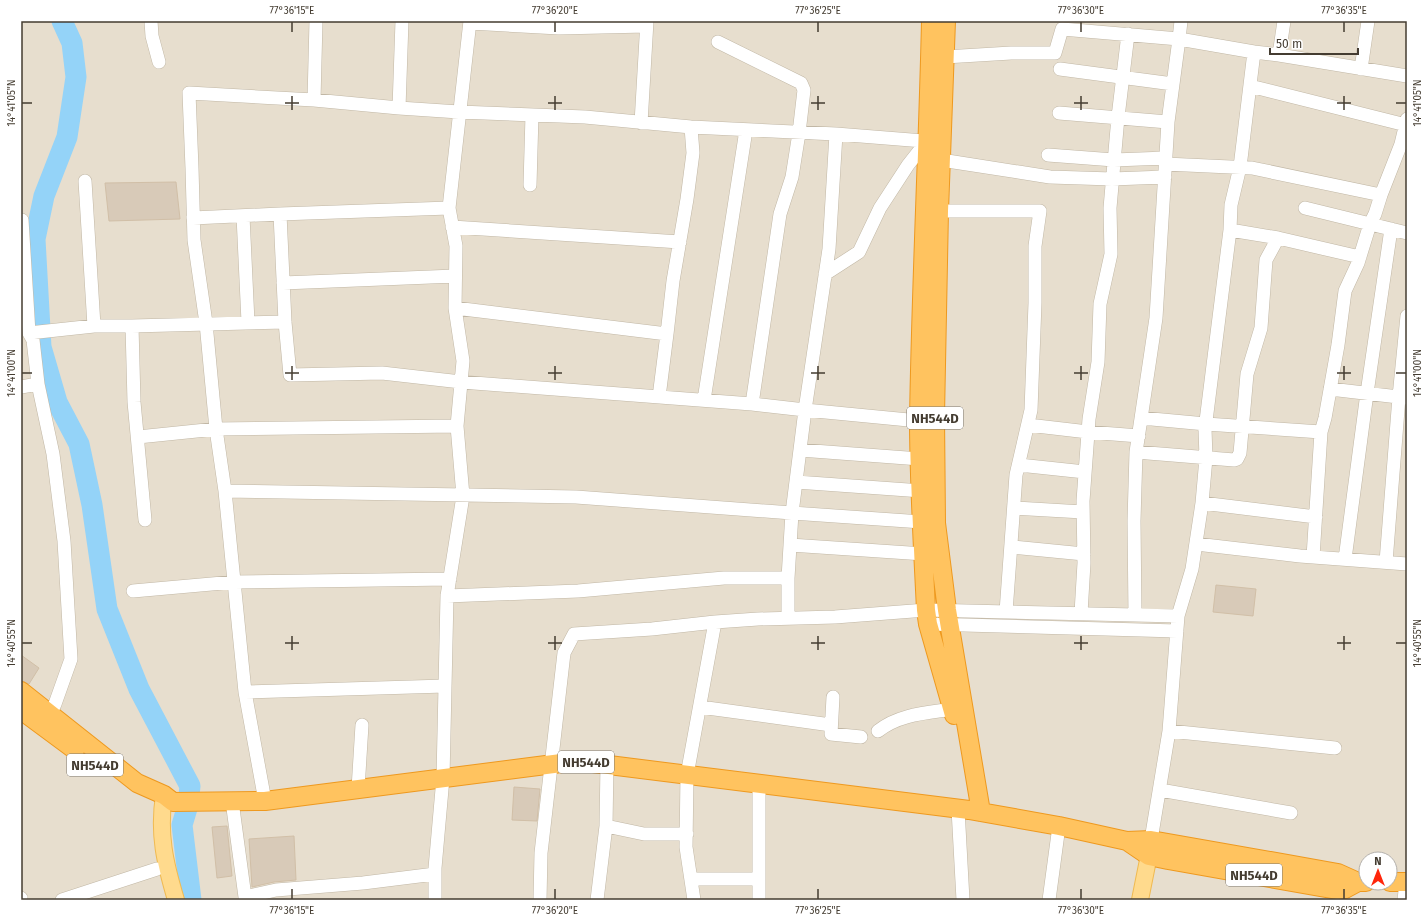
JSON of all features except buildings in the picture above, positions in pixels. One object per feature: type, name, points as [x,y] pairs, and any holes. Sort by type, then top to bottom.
[{"type":"highway","name":"NH544D","points":[[931,21],[934,141],[941,160],[935,416],[936,523],[949,617],[969,811]]},
{"type":"highway","name":"NH544D","points":[[946,21],[945,57],[934,141],[919,421],[920,459],[927,617],[953,709],[969,811]]},
{"type":"highway","name":"NH544D","points":[[21,691],[137,783],[167,802]]},
{"type":"highway","name":"NH544D","points":[[21,710],[134,794],[167,802],[265,801],[577,760],[969,811],[1059,826],[1127,841],[1150,848],[1338,873],[1358,880]]},
{"type":"main road","points":[[166,900],[157,869],[154,842],[167,802]]},
{"type":"main road","points":[[167,802],[164,852],[166,867],[176,900]]},
{"type":"main road","points":[[1140,900],[1150,848]]},
{"type":"street","points":[[151,21],[152,36],[159,62]]},
{"type":"street","points":[[314,100],[316,21]]},
{"type":"street","points":[[399,108],[402,21]]},
{"type":"street","points":[[1135,615],[1134,521],[1136,452],[1156,318],[1168,122],[1181,21]]},
{"type":"street","points":[[1279,55],[1284,21]]},
{"type":"street","points":[[1361,69],[1368,21]]},
{"type":"street","points":[[435,900],[435,874],[443,778],[447,596],[463,496],[457,426],[462,361],[455,308],[456,246],[449,208],[470,22],[559,24],[646,23],[641,123]]},
{"type":"street","points":[[945,57],[1011,53],[1054,53],[1062,29],[1103,27],[1128,34],[1179,39],[1407,76]]},
{"type":"street","points":[[1081,613],[1084,554],[1083,512],[1089,419],[1098,362],[1100,304],[1111,254],[1110,208],[1112,179],[1128,34]]},
{"type":"street","points":[[718,42],[801,83],[804,90],[792,176],[780,214],[752,404]]},
{"type":"street","points":[[1150,848],[1169,731],[1178,616],[1192,569],[1202,503],[1206,458],[1206,424],[1230,230],[1231,205],[1240,167],[1254,52]]},
{"type":"street","points":[[1060,68],[1173,84]]},
{"type":"street","points":[[1250,86],[1406,122],[1401,144],[1346,291],[1325,418],[1321,432],[1313,557]]},
{"type":"street","points":[[265,801],[245,692],[225,491],[216,429],[206,323],[194,240],[189,93],[314,100],[459,112],[585,117],[691,127],[836,134],[934,141]]},
{"type":"street","points":[[1059,113],[1168,122]]},
{"type":"street","points":[[530,185],[532,115]]},
{"type":"street","points":[[659,397],[673,281],[693,153],[691,127]]},
{"type":"street","points":[[704,400],[746,130]]},
{"type":"street","points":[[788,618],[788,578],[792,513],[805,410],[829,249],[836,134]]},
{"type":"street","points":[[825,274],[859,252],[880,208],[908,165],[934,141]]},
{"type":"street","points":[[1048,155],[1165,166],[1240,167],[1381,195]]},
{"type":"street","points":[[941,160],[1034,175],[1112,179],[1165,166]]},
{"type":"street","points":[[85,181],[94,326]]},
{"type":"street","points":[[193,218],[449,208]]},
{"type":"street","points":[[1305,208],[1407,233]]},
{"type":"street","points":[[939,211],[1040,211],[1035,246],[1035,303],[1031,410],[1016,475],[1012,547],[1006,612]]},
{"type":"street","points":[[280,214],[285,322],[290,375],[382,373],[461,382],[752,404],[919,421]]},
{"type":"street","points":[[243,216],[248,322]]},
{"type":"street","points":[[21,220],[28,333],[33,340],[38,384],[53,454],[64,541],[71,659],[50,715]]},
{"type":"street","points":[[452,227],[680,242]]},
{"type":"street","points":[[1345,559],[1391,229]]},
{"type":"street","points":[[1230,230],[1278,238],[1360,257]]},
{"type":"street","points":[[1136,452],[1237,459],[1240,453],[1247,374],[1261,328],[1266,260],[1278,238]]},
{"type":"street","points":[[283,283],[455,276]]},
{"type":"street","points":[[455,308],[667,334]]},
{"type":"street","points":[[1386,562],[1403,398],[1407,316]]},
{"type":"street","points":[[28,333],[94,326],[285,322]]},
{"type":"street","points":[[132,326],[134,402],[145,520]]},
{"type":"street","points":[[21,387],[38,384]]},
{"type":"street","points":[[1330,389],[1403,398]]},
{"type":"street","points":[[1141,418],[1321,432]]},
{"type":"street","points":[[1028,425],[1139,436]]},
{"type":"street","points":[[138,437],[216,429],[457,426]]},
{"type":"street","points":[[800,450],[920,459]]},
{"type":"street","points":[[1018,465],[1085,472]]},
{"type":"street","points":[[796,482],[922,491]]},
{"type":"street","points":[[225,491],[576,497],[922,522]]},
{"type":"street","points":[[1202,503],[1316,518]]},
{"type":"street","points":[[1014,508],[1083,512]]},
{"type":"street","points":[[1196,544],[1313,557],[1407,564]]},
{"type":"street","points":[[790,545],[924,554]]},
{"type":"street","points":[[1012,547],[1084,554]]},
{"type":"street","points":[[447,596],[578,591],[724,578],[788,578]]},
{"type":"street","points":[[133,591],[234,582],[450,579]]},
{"type":"street","points":[[949,617],[1006,612],[1178,616]]},
{"type":"street","points":[[540,900],[541,853],[564,653],[574,634],[652,629],[715,622],[835,617],[949,617],[1176,630]]},
{"type":"street","points":[[694,900],[686,847],[687,774],[715,622]]},
{"type":"street","points":[[245,692],[445,686]]},
{"type":"street","points":[[833,696],[830,733],[832,735],[860,737]]},
{"type":"street","points":[[700,707],[831,725]]},
{"type":"street","points":[[878,731],[885,725],[904,717],[953,709]]},
{"type":"street","points":[[358,789],[362,725]]},
{"type":"street","points":[[1169,731],[1335,748]]},
{"type":"street","points":[[597,900],[606,826],[607,764]]},
{"type":"street","points":[[759,784],[759,900]]},
{"type":"street","points":[[1160,790],[1291,813]]},
{"type":"street","points":[[232,801],[246,898],[276,890],[363,883],[435,874]]},
{"type":"street","points":[[963,900],[969,811]]},
{"type":"street","points":[[606,826],[644,834],[687,834]]},
{"type":"street","points":[[1049,900],[1059,826]]},
{"type":"street","points":[[62,900],[157,869]]},
{"type":"street","points":[[691,879],[759,879]]},
{"type":"street","points":[[1401,882],[1404,900]]},
{"type":"shaded area","points":[[21,21],[1407,21],[1407,900],[21,900]]},
{"type":"waterway","points":[[62,21],[72,43],[76,77],[67,137],[44,196],[35,239],[41,347],[57,402],[79,444],[92,505],[107,609],[139,689],[190,786],[188,805],[182,825],[191,900]]}]
